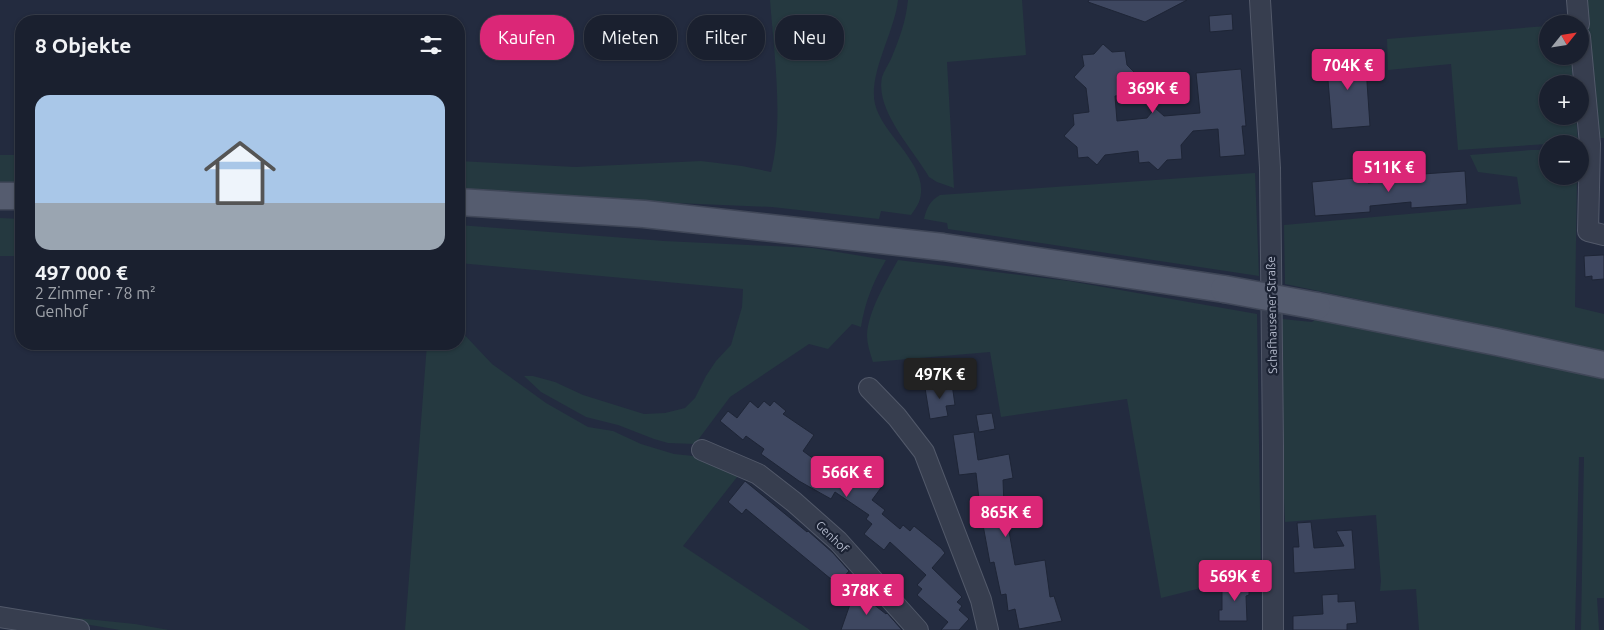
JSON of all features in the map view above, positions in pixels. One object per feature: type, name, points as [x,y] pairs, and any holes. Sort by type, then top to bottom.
[{"type":"main road","points":[[0,196],[15,196]]},
{"type":"main road","points":[[465,202],[644,214],[943,247],[1224,289],[1317,306],[1604,365]]},
{"type":"street","name":"Schafhausener Straße","points":[[1260,0],[1270,168],[1273,444],[1272,630]]},
{"type":"street","points":[[1577,0],[1578,15]]},
{"type":"street","points":[[1583,65],[1596,233]]},
{"type":"street","points":[[870,388],[924,452],[982,600],[988,630]]},
{"type":"street","name":"Genhof","points":[[702,450],[758,474],[794,502],[838,541],[918,630]]},
{"type":"street","points":[[0,617],[79,630]]},
{"type":"shaded area","points":[[770,0],[898,0],[896,12],[878,66],[874,92],[875,104],[880,116],[913,164],[919,176],[921,189],[919,202],[911,215],[881,211],[879,219],[772,207],[465,194],[465,161],[575,167],[701,161],[771,172],[777,132],[776,60],[844,60],[844,15],[775,15],[775,53]]},
{"type":"shaded area","points":[[908,0],[1022,0],[1026,55],[947,62],[954,188],[929,177],[897,129],[884,103],[881,90],[882,77],[899,38],[906,15]]},
{"type":"shaded area","points":[[1585,0],[1604,0],[1604,138],[1597,138],[1595,82],[1589,33],[1589,15],[1587,15]]},
{"type":"shaded area","points":[[1539,27],[1539,65],[1572,65],[1572,75],[1539,75],[1539,125],[1577,125],[1577,135],[1539,135],[1539,145],[1458,150],[1451,64],[1388,70],[1387,39]]},
{"type":"shaded area","points":[[1539,150],[1539,185],[1577,185],[1575,307],[1604,314],[1604,351],[1285,284],[1284,225],[1521,204],[1517,177],[1478,172],[1470,155]]},
{"type":"shaded area","points":[[0,155],[15,155],[15,191],[0,191]]},
{"type":"shaded area","points":[[1255,173],[1259,276],[948,229],[947,223],[924,219],[929,205],[940,195]]},
{"type":"shaded area","points":[[0,218],[15,219],[15,256],[0,256]]},
{"type":"shaded area","points":[[465,225],[664,241],[813,248],[886,260],[870,292],[861,327],[852,324],[828,349],[809,344],[730,397],[695,444],[668,443],[618,425],[586,417],[541,392],[524,376],[533,376],[555,382],[583,395],[644,414],[665,413],[685,408],[695,398],[716,361],[731,345],[742,307],[743,289],[465,264]]},
{"type":"shaded area","points":[[898,260],[1069,281],[1257,314],[1261,573],[1161,598],[1127,399],[1001,417],[990,352],[873,362],[867,335],[868,326],[879,296]]},
{"type":"shaded area","points":[[1317,318],[1604,379],[1604,598],[1597,598],[1599,630],[1581,630],[1584,457],[1579,457],[1575,630],[1419,630],[1416,589],[1380,591],[1381,581],[1376,515],[1285,522],[1281,430],[1282,319],[1312,322]]},
{"type":"shaded area","points":[[465,335],[492,364],[546,403],[588,427],[613,431],[641,444],[674,454],[703,457],[741,472],[683,546],[810,630],[405,630],[427,350],[465,350]]},
{"type":"shaded area","points":[[8,611],[135,624],[169,630],[120,630]]},
{"type":"building","points":[[1089,0],[1187,0],[1145,22],[1088,2]]},
{"type":"building","points":[[1232,14],[1233,30],[1210,32],[1209,16]]},
{"type":"building","points":[[1103,44],[1112,52],[1125,51],[1127,65],[1135,73],[1129,80],[1130,94],[1115,96],[1117,121],[1147,118],[1155,108],[1164,116],[1200,113],[1196,73],[1241,69],[1246,126],[1242,126],[1245,155],[1220,157],[1218,129],[1193,131],[1181,145],[1182,159],[1167,160],[1158,170],[1149,162],[1139,163],[1138,151],[1105,155],[1097,165],[1088,157],[1078,158],[1077,147],[1064,136],[1074,125],[1073,114],[1089,112],[1086,88],[1074,77],[1084,66],[1082,55],[1094,54]]},
{"type":"building","points":[[1365,53],[1370,126],[1332,129],[1326,56]]},
{"type":"building","points":[[1465,171],[1467,204],[1411,208],[1411,202],[1370,206],[1370,212],[1315,216],[1312,182],[1367,177],[1368,183],[1409,180],[1409,175]]},
{"type":"building","points":[[1604,255],[1604,279],[1592,280],[1592,276],[1585,277],[1584,256]]},
{"type":"building","points":[[952,384],[955,405],[946,406],[948,416],[930,419],[925,388]]},
{"type":"building","points":[[750,401],[758,408],[764,401],[770,406],[774,401],[786,411],[783,414],[814,435],[803,451],[826,468],[830,461],[848,472],[854,462],[870,473],[869,475],[883,485],[872,500],[885,510],[882,514],[900,529],[903,525],[910,531],[914,526],[941,548],[945,553],[932,568],[962,597],[957,602],[962,606],[959,610],[969,619],[959,630],[941,630],[948,622],[917,595],[922,589],[917,585],[926,575],[890,542],[884,550],[864,534],[872,524],[866,519],[869,515],[835,492],[831,499],[799,481],[761,454],[764,449],[746,436],[743,440],[720,421],[728,411],[737,418]]},
{"type":"building","points":[[992,413],[995,429],[979,432],[976,415]]},
{"type":"building","points":[[974,432],[978,460],[1009,454],[1013,478],[1003,480],[1004,506],[1021,504],[1022,519],[1007,520],[1015,565],[1045,560],[1050,597],[1054,596],[1062,621],[1019,629],[1015,609],[1008,611],[1006,594],[1001,595],[994,562],[990,563],[982,525],[976,473],[959,475],[953,435]]},
{"type":"building","points":[[745,481],[833,553],[849,571],[837,584],[746,509],[742,514],[728,502]]},
{"type":"building","points":[[1311,522],[1314,548],[1344,546],[1336,531],[1352,530],[1355,569],[1294,573],[1293,547],[1299,547],[1297,523]]},
{"type":"building","points":[[1233,580],[1249,580],[1249,595],[1246,596],[1247,621],[1219,621],[1219,610],[1222,610],[1222,590],[1233,590]]},
{"type":"building","points":[[855,590],[887,613],[902,630],[841,630]]},
{"type":"building","points":[[1338,594],[1338,602],[1355,601],[1357,623],[1347,624],[1347,630],[1293,630],[1293,616],[1323,614],[1322,595]]}]
